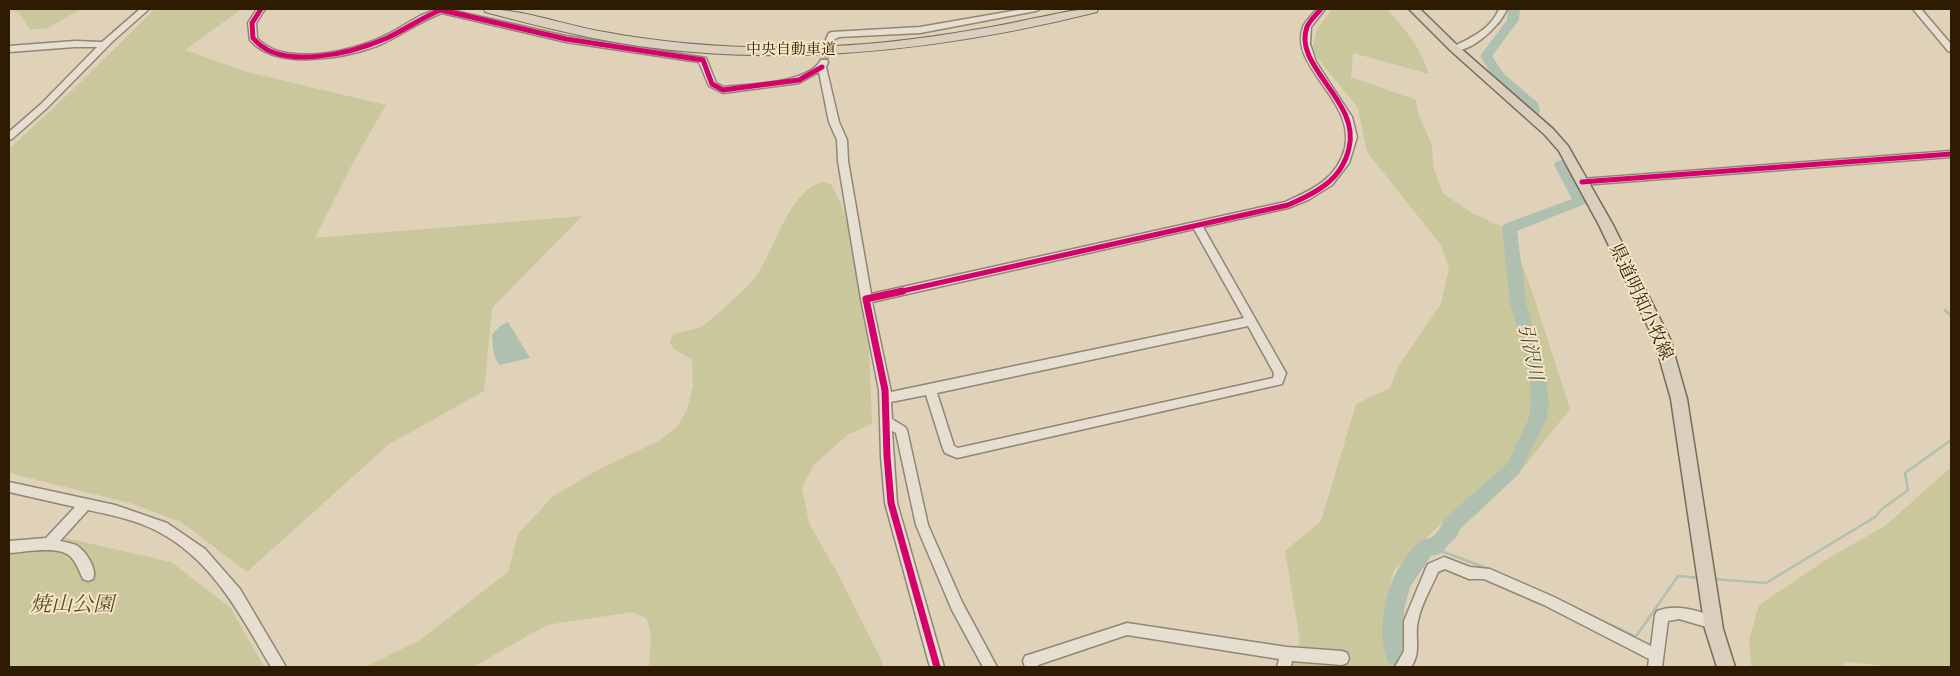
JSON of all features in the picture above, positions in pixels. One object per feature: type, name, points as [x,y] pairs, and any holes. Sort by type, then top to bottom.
[{"type":"highway","name":"中央自動車道","points":[[490,9],[549,25],[636,42],[714,50],[804,51],[880,47],[962,36],[1092,9]]},
{"type":"highway","name":"中央自動車道","points":[[516,9],[600,29],[640,36],[717,43],[804,45],[923,36],[969,29],[1064,9]]},
{"type":"main road","name":"県道明知小牧線","points":[[1414,9],[1455,49],[1549,132],[1564,148],[1606,226],[1662,339],[1679,399],[1713,622],[1726,667]]},
{"type":"street","points":[[9,137],[25,124],[105,45],[146,9]]},
{"type":"street","points":[[261,9],[252,23],[253,38],[263,48],[286,56],[321,56],[365,46],[385,40],[441,10],[566,39],[703,60],[712,84],[723,90],[799,80],[823,64],[834,122],[842,140],[843,161],[885,398],[891,503],[937,667]]},
{"type":"street","points":[[831,37],[920,30],[985,20],[1036,9]]},
{"type":"street","points":[[866,299],[1288,205],[1320,190],[1339,174],[1350,152],[1353,132],[1346,109],[1309,58],[1304,41],[1306,29],[1312,16],[1321,9]]},
{"type":"street","points":[[1455,49],[1482,35],[1497,24],[1504,9]]},
{"type":"street","points":[[1917,9],[1951,49]]},
{"type":"street","points":[[9,49],[75,44],[105,45]]},
{"type":"street","points":[[1582,182],[1951,154]]},
{"type":"street","points":[[930,390],[949,449],[957,453],[1278,381],[1280,374],[1197,225]]},
{"type":"street","points":[[885,398],[1251,321]]},
{"type":"street","points":[[886,422],[901,430],[922,525],[957,606],[990,667]]},
{"type":"street","points":[[9,487],[116,510],[162,527],[200,553],[235,593],[280,667]]},
{"type":"street","points":[[49,544],[85,504]]},
{"type":"street","points":[[9,547],[49,544],[73,550],[88,569],[88,575]]},
{"type":"street","points":[[1402,667],[1409,658],[1411,651],[1411,621],[1434,568],[1444,563],[1478,575],[1485,573],[1511,584],[1656,662],[1662,615],[1679,613],[1713,622]]},
{"type":"street","points":[[1032,667],[1030,661],[1127,630],[1286,661],[1342,658]]},
{"type":"green space","points":[[10,9],[81,9],[48,28],[30,30],[19,13]]},
{"type":"green space","points":[[155,9],[242,9],[185,50],[247,72],[386,105],[355,159],[315,238],[582,216],[492,308],[484,391],[388,445],[247,572],[181,522],[133,504],[9,473],[9,149]]},
{"type":"green space","points":[[1332,9],[1387,9],[1417,47],[1429,74],[1353,53],[1351,77],[1416,100],[1419,116],[1432,145],[1433,166],[1443,193],[1472,213],[1509,230],[1533,294],[1570,409],[1523,468],[1445,520],[1394,570],[1384,610],[1390,661],[1393,667],[1288,667],[1300,641],[1285,551],[1321,521],[1356,404],[1390,388],[1399,365],[1441,304],[1449,268],[1441,245],[1367,152],[1358,108],[1312,51],[1317,29]]},
{"type":"green space","points":[[821,182],[831,184],[842,206],[853,243],[869,348],[872,424],[847,435],[814,465],[802,487],[809,523],[838,574],[883,663],[881,667],[649,667],[651,637],[647,619],[633,612],[547,625],[473,667],[365,667],[420,640],[508,572],[518,534],[553,496],[598,470],[658,441],[677,427],[687,410],[693,386],[692,360],[674,349],[670,343],[672,336],[705,325],[752,282],[762,267],[790,211],[799,198]]},
{"type":"green space","points":[[1951,467],[1951,667],[1894,667],[1846,662],[1843,667],[1751,667],[1749,640],[1759,605],[1830,557],[1885,526]]},
{"type":"green space","name":"焼山公園","points":[[38,537],[66,538],[171,562],[230,607],[264,667],[9,667],[9,542]]},
{"type":"shaded area","points":[[508,322],[530,358],[500,365],[494,355],[492,335],[500,326]]},
{"type":"waterway","name":"引沢川","points":[[1514,9],[1513,20],[1486,56],[1500,77],[1533,106],[1533,111]]},
{"type":"waterway","name":"引沢川","points":[[1396,657],[1393,624],[1394,610],[1396,597],[1407,572],[1428,546],[1433,548],[1450,530],[1451,525],[1513,469],[1537,420],[1540,404],[1538,375],[1518,303],[1509,228],[1580,201],[1561,165]]},
{"type":"waterway","points":[[1945,310],[1951,316]]},
{"type":"waterway","points":[[1713,579],[1766,583],[1875,517],[1882,509],[1908,490],[1905,473],[1951,440]]},
{"type":"waterway","points":[[1433,548],[1489,569]]},
{"type":"waterway","points":[[1545,593],[1634,636],[1637,635],[1678,576],[1700,578]]},
{"type":"tunnel","points":[[824,60],[830,39]]},
{"type":"cycle path","points":[[261,9],[252,23],[253,38],[264,48],[292,56],[309,57],[359,49],[387,38],[441,10],[566,39],[703,60],[712,84],[723,90],[799,80],[822,67]]},
{"type":"cycle path","points":[[937,667],[891,503],[887,456],[885,390],[866,299],[1288,205],[1320,190],[1342,168],[1347,158],[1352,137],[1348,117],[1312,62],[1305,44],[1307,27],[1321,9]]},
{"type":"cycle path","points":[[1582,182],[1951,154]]}]
